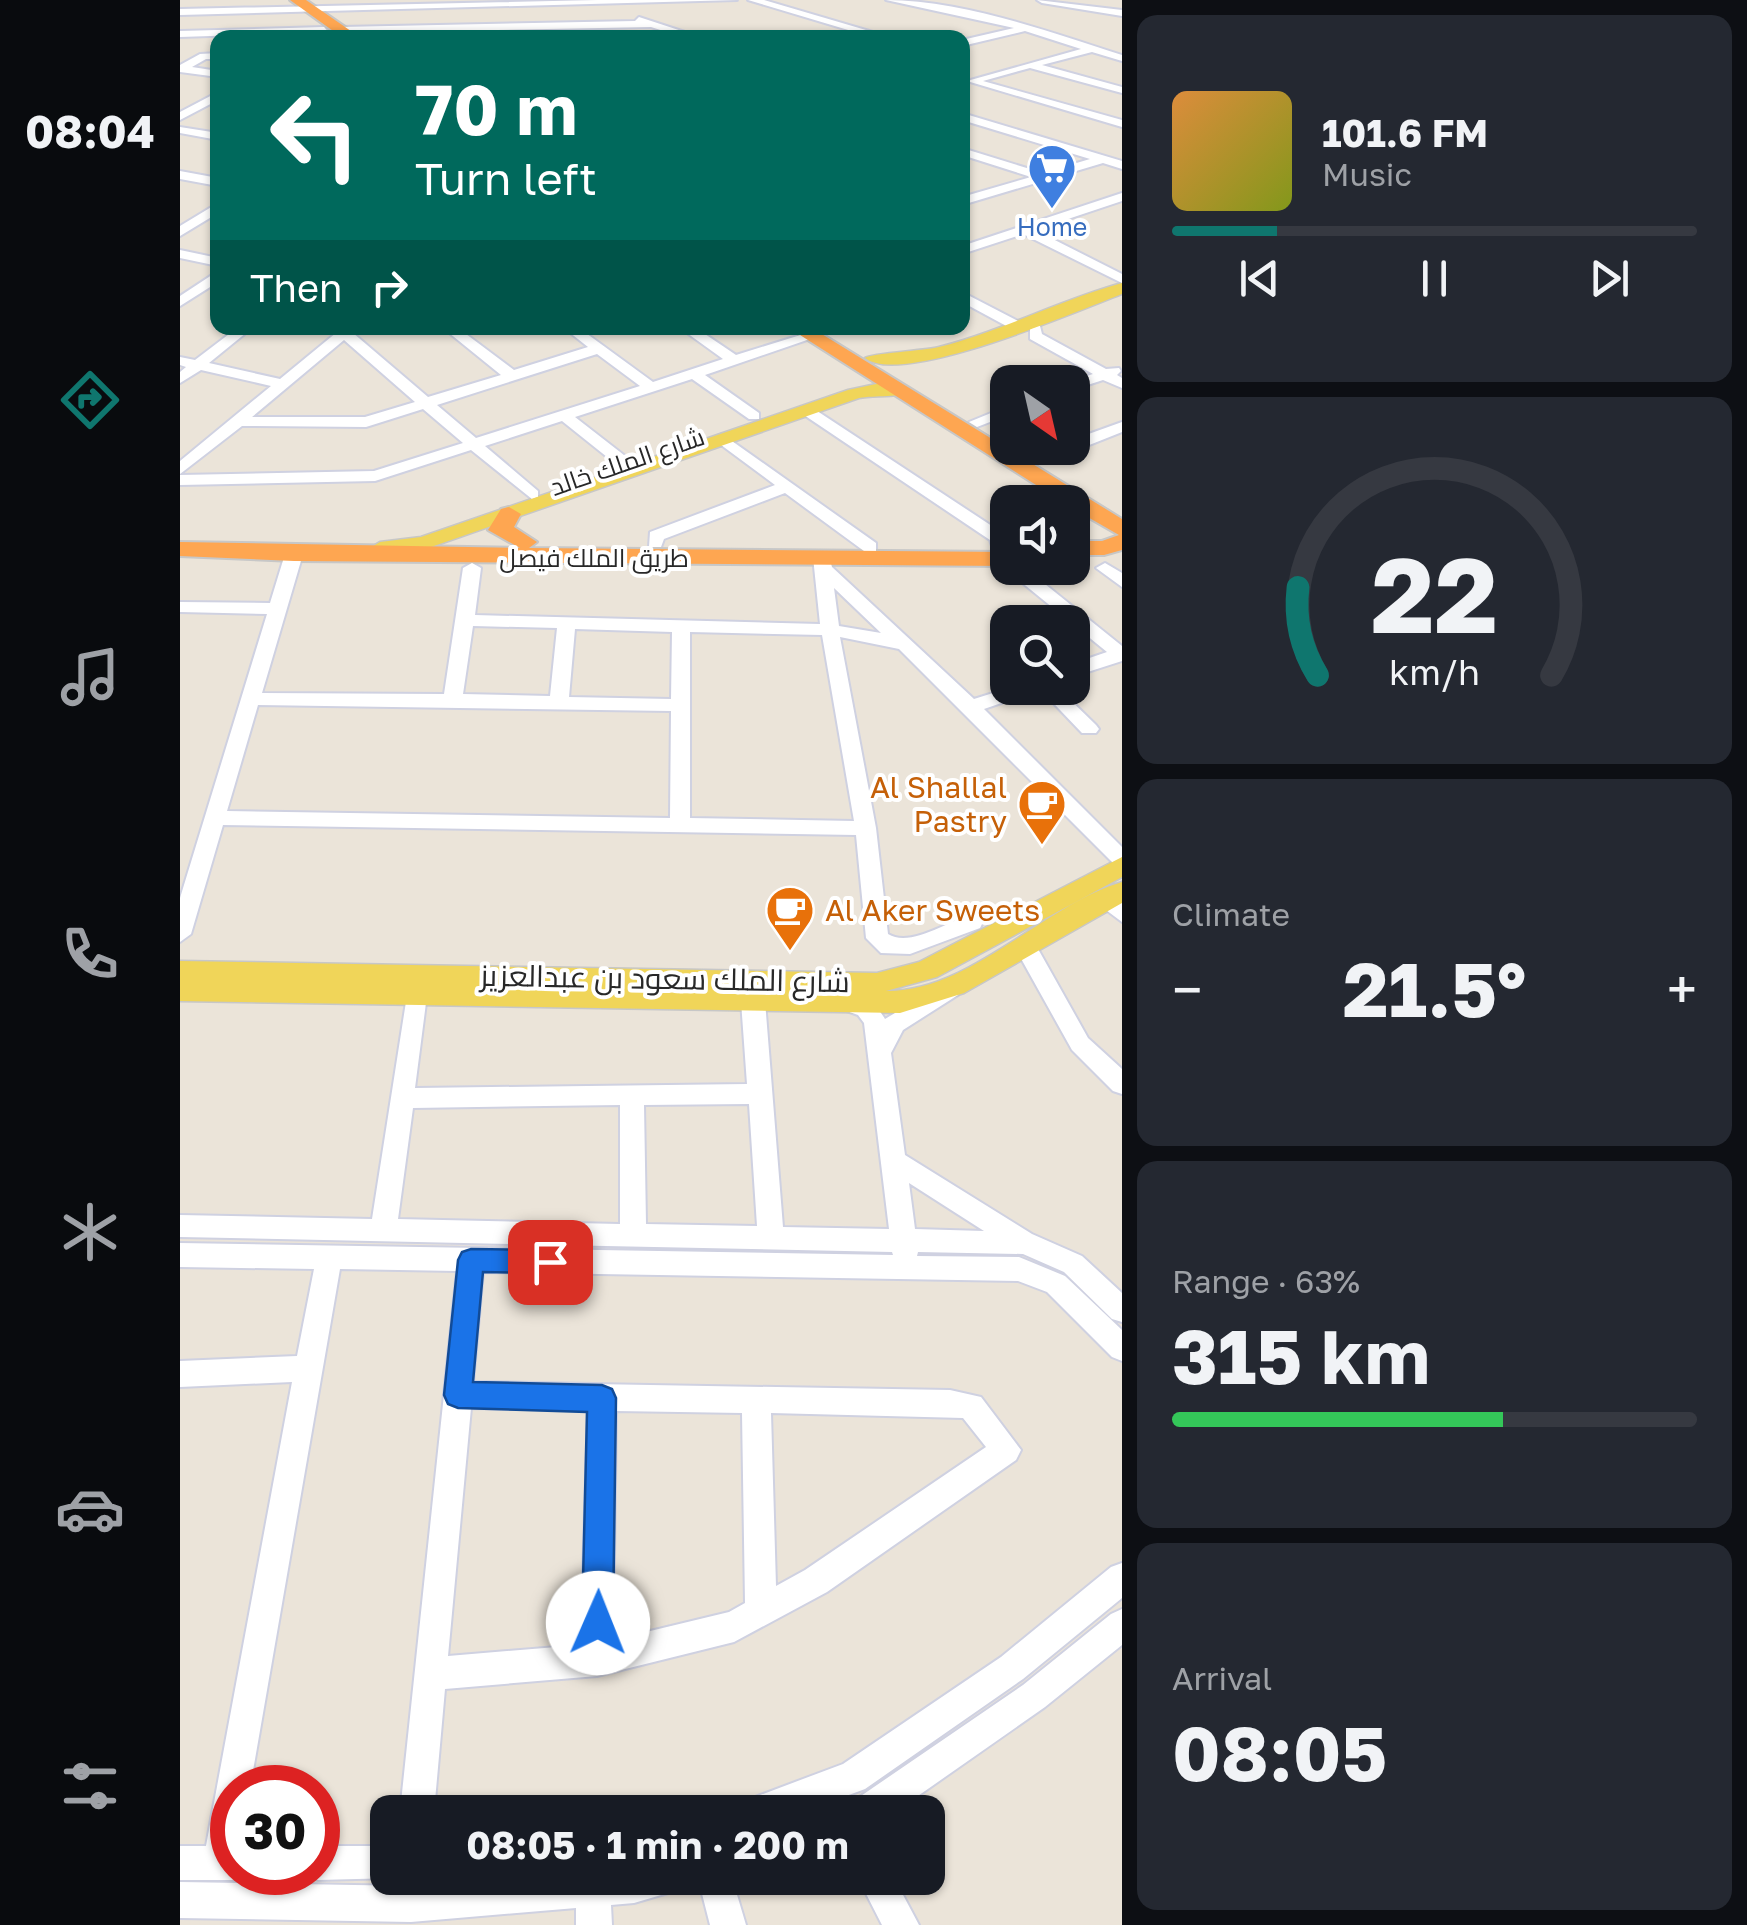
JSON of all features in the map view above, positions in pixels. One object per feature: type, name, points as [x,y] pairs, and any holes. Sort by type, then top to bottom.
[{"type":"highway","points":[[295,5],[333,30]]},
{"type":"highway","points":[[824,335],[910,388],[990,430]]},
{"type":"highway","points":[[910,388],[1116,546]]},
{"type":"highway","points":[[1039,465],[1116,546]]},
{"type":"highway","points":[[520,502],[500,530],[526,542]]},
{"type":"highway","points":[[468,535],[489,550],[732,556]]},
{"type":"highway","name":"طريق الملك فيصل","points":[[185,545],[432,541],[468,535],[526,542],[870,547],[990,555]]},
{"type":"highway","name":"طريق الملك فيصل","points":[[185,545],[294,554],[732,556],[822,562],[990,557]]},
{"type":"highway","points":[[1090,547],[1116,546]]},
{"type":"highway","points":[[1090,555],[1116,546]]},
{"type":"main road","points":[[910,388],[916,375],[933,360],[1122,288]]},
{"type":"main road","points":[[847,389],[865,360],[933,360],[1122,298]]},
{"type":"main road","name":"شارع الملك خالد","points":[[520,502],[754,416],[847,389],[910,388]]},
{"type":"main road","name":"شارع الملك خالد","points":[[379,540],[520,502],[722,439],[806,410],[847,389]]},
{"type":"main road","points":[[468,535],[470,520],[520,502]]},
{"type":"main road","points":[[185,545],[395,548],[432,541]]},
{"type":"main road","name":"شارع الملك سعود بن عبدالعزيز","points":[[180,970],[894,980],[927,970],[1122,863]]},
{"type":"main road","name":"شارع الملك سعود بن عبدالعزيز","points":[[180,990],[900,1002],[954,986],[1024,946],[1116,902]]},
{"type":"main road","points":[[461,996],[514,988],[600,989],[610,981],[600,976]]},
{"type":"street","points":[[180,10],[555,0]]},
{"type":"street","points":[[295,5],[732,0]]},
{"type":"street","points":[[753,0],[860,30]]},
{"type":"street","points":[[891,0],[1024,28],[1122,58]]},
{"type":"street","points":[[1042,0],[1121,7]]},
{"type":"street","points":[[1069,0],[1092,8],[1121,7]]},
{"type":"street","points":[[592,1],[672,30]]},
{"type":"street","points":[[968,14],[983,38]]},
{"type":"street","points":[[392,30],[652,24]]},
{"type":"street","points":[[560,26],[572,30]]},
{"type":"street","points":[[970,41],[1024,28]]},
{"type":"street","points":[[180,34],[210,34]]},
{"type":"street","points":[[970,81],[1091,49]]},
{"type":"street","points":[[180,69],[210,56]]},
{"type":"street","points":[[1030,65],[1122,90]]},
{"type":"street","points":[[180,69],[210,73]]},
{"type":"street","points":[[1074,88],[1088,81]]},
{"type":"street","points":[[970,83],[1122,124]]},
{"type":"street","points":[[1045,102],[1060,95]]},
{"type":"street","points":[[180,97],[210,100]]},
{"type":"street","points":[[180,117],[210,102]]},
{"type":"street","points":[[970,120],[1122,165]]},
{"type":"street","points":[[180,134],[210,140]]},
{"type":"street","points":[[970,155],[1044,177]]},
{"type":"street","points":[[970,199],[1104,159]]},
{"type":"street","points":[[180,175],[210,181]]},
{"type":"street","points":[[970,247],[1122,197]]},
{"type":"street","points":[[180,232],[210,212]]},
{"type":"street","points":[[1023,229],[1122,278]]},
{"type":"street","points":[[180,254],[210,260]]},
{"type":"street","points":[[180,302],[210,281]]},
{"type":"street","points":[[970,300],[1016,326]]},
{"type":"street","points":[[1035,329],[1036,336],[1122,384]]},
{"type":"street","points":[[180,379],[237,335]]},
{"type":"street","points":[[180,468],[341,335]]},
{"type":"street","points":[[352,335],[472,444],[520,502]]},
{"type":"street","points":[[459,335],[512,376]]},
{"type":"street","points":[[582,335],[651,386]]},
{"type":"street","points":[[697,335],[734,360]]},
{"type":"street","points":[[180,480],[374,476],[802,335]]},
{"type":"street","points":[[237,421],[366,422],[600,348]]},
{"type":"street","points":[[180,361],[282,384]]},
{"type":"street","points":[[1090,379],[1122,368]]},
{"type":"street","points":[[693,373],[754,416]]},
{"type":"street","points":[[806,410],[990,533]]},
{"type":"street","points":[[564,415],[623,462]]},
{"type":"street","points":[[976,422],[990,417]]},
{"type":"street","points":[[1090,441],[1117,433]]},
{"type":"street","points":[[722,439],[870,547]]},
{"type":"street","points":[[654,543],[656,536],[788,486]]},
{"type":"street","points":[[180,934],[188,884],[215,818],[294,554]]},
{"type":"street","points":[[822,562],[830,630],[866,828],[877,938],[889,947],[910,946],[972,922]]},
{"type":"street","points":[[822,562],[1122,863]]},
{"type":"street","points":[[452,700],[472,568]]},
{"type":"street","points":[[1042,585],[1122,654]]},
{"type":"street","points":[[180,607],[279,608]]},
{"type":"street","points":[[465,620],[830,630],[908,646]]},
{"type":"street","points":[[559,702],[567,623]]},
{"type":"street","points":[[680,825],[681,627]]},
{"type":"street","points":[[1090,665],[1122,654]]},
{"type":"street","points":[[251,699],[680,705]]},
{"type":"street","points":[[970,707],[990,700]]},
{"type":"street","points":[[1065,705],[1090,729]]},
{"type":"street","points":[[215,818],[866,828]]},
{"type":"street","points":[[1024,946],[1080,1044],[1122,1084]]},
{"type":"street","points":[[881,1050],[894,1024],[954,986]]},
{"type":"street","points":[[384,1228],[416,995]]},
{"type":"street","points":[[753,1001],[771,1236]]},
{"type":"street","points":[[849,1003],[871,1014],[881,1050],[907,1267]]},
{"type":"street","points":[[402,1098],[762,1094]]},
{"type":"street","points":[[632,1095],[633,1233]]},
{"type":"street","points":[[894,1161],[1025,1243],[1073,1264],[1119,1300]]},
{"type":"street","points":[[180,1226],[1025,1243]]},
{"type":"street","points":[[180,1254],[1020,1269],[1056,1284],[1122,1348]]},
{"type":"street","points":[[238,1765],[329,1257]]},
{"type":"street","points":[[419,1795],[471,1260]]},
{"type":"street","points":[[180,1374],[309,1368]]},
{"type":"street","points":[[430,1674],[597,1660],[734,1626],[816,1582],[1006,1450],[971,1406],[458,1395]]},
{"type":"street","points":[[597,1660],[602,1398]]},
{"type":"street","points":[[756,1403],[762,1611]]},
{"type":"street","points":[[805,1795],[853,1777],[1012,1668],[1122,1578]]},
{"type":"street","points":[[891,1795],[1034,1696],[1122,1625]]},
{"type":"street","points":[[180,1862],[210,1863]]},
{"type":"street","points":[[340,1863],[370,1863]]},
{"type":"street","points":[[180,1900],[411,1904],[520,1895]]},
{"type":"street","points":[[593,1895],[594,1925]]},
{"type":"street","points":[[720,1895],[728,1925]]},
{"type":"street","points":[[885,1895],[901,1925]]},
{"type":"place","name":"Home","points":[[1052,210]]},
{"type":"place","name":"Al Shallal Pastry","points":[[1042,846]]},
{"type":"place","name":"Al Aker Sweets","points":[[790,952]]},
{"type":"route","points":[[550,1262],[471,1260],[458,1395],[602,1398],[598,1623]]}]
